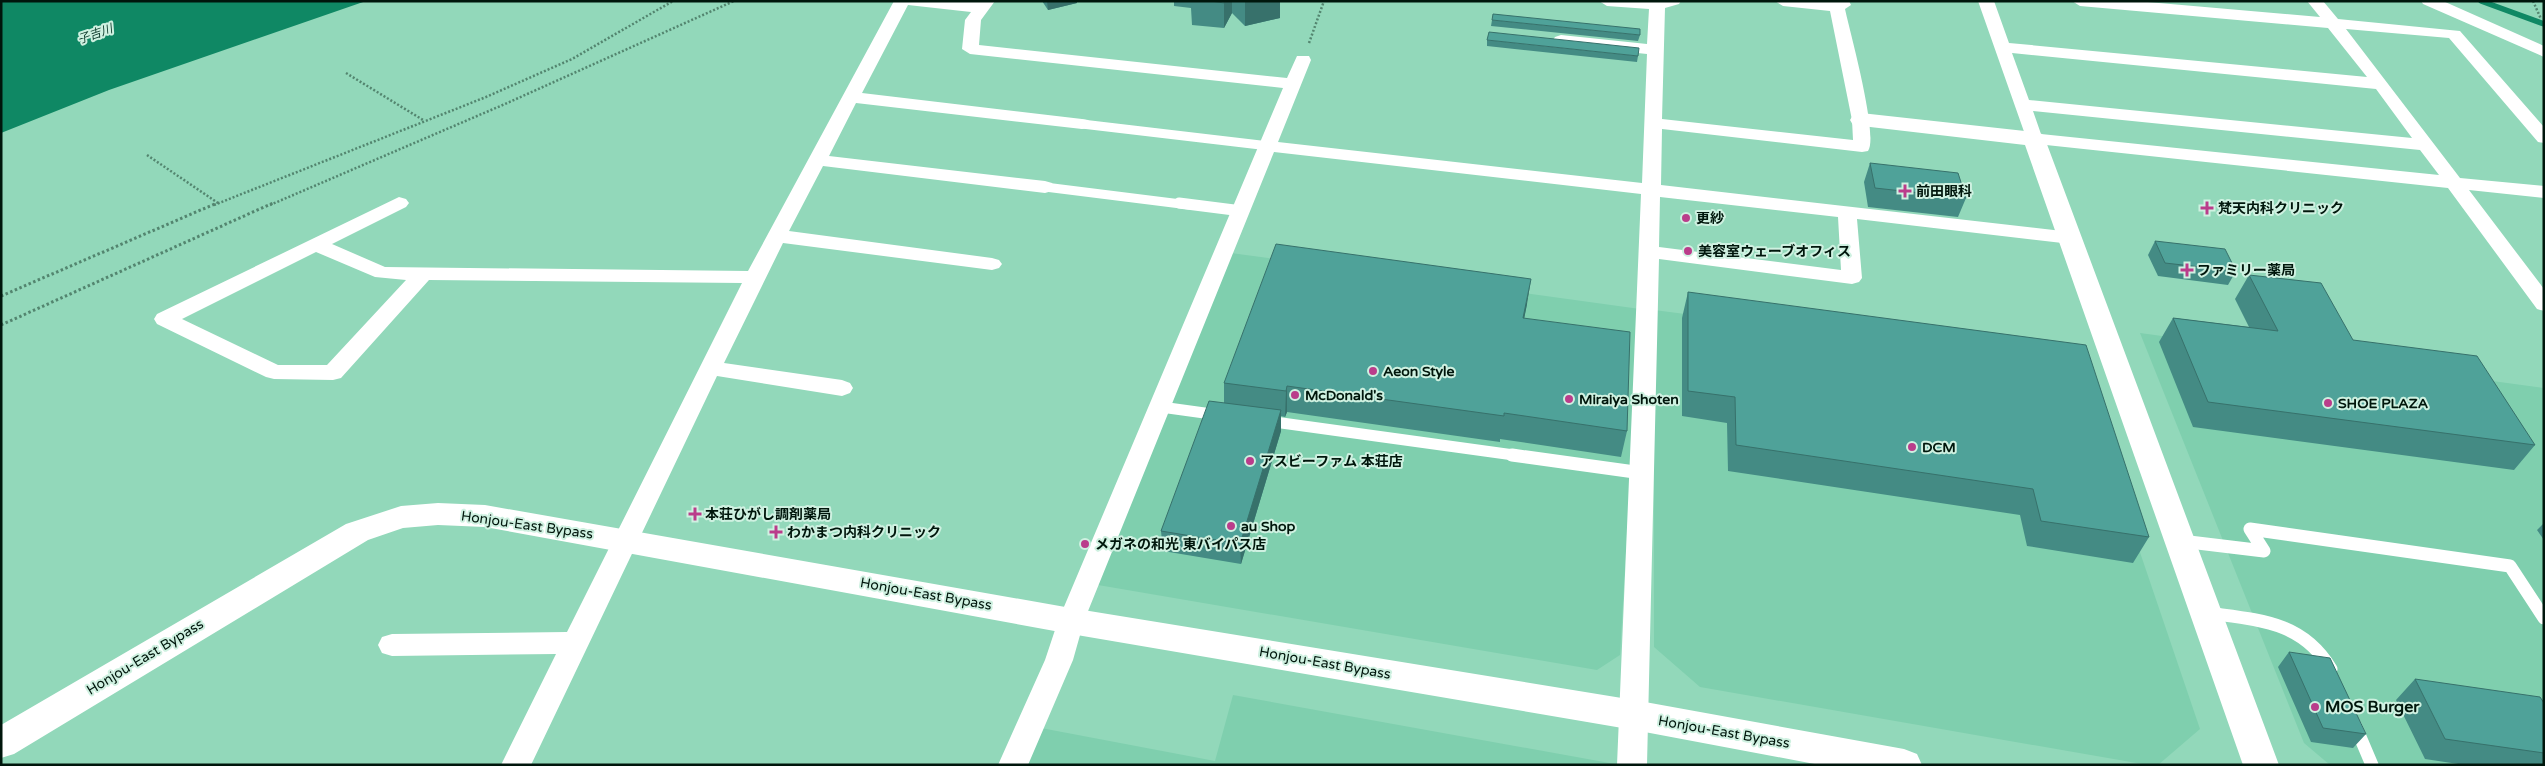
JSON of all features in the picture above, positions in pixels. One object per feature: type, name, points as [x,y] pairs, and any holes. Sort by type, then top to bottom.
[{"type":"main road","points":[[1860,120],[2034,139],[2261,765]]},
{"type":"main road","name":"Honjou-East Bypass","points":[[1,743],[357,532],[401,517],[438,514],[485,516],[626,540],[1071,621],[1634,716],[1904,765]]},
{"type":"street","points":[[516,765],[755,277],[902,1]]},
{"type":"street","points":[[911,1],[984,5]]},
{"type":"street","points":[[1607,1],[1665,3],[1656,50],[1654,123],[1649,189],[1650,252],[1632,765]]},
{"type":"street","points":[[1654,123],[1862,147],[1860,120],[1839,4],[1784,1]]},
{"type":"street","points":[[1986,1],[2034,139],[2544,192]]},
{"type":"street","points":[[2080,1],[2454,34],[2544,138]]},
{"type":"street","points":[[2316,1],[2332,24],[2381,84],[2544,304]]},
{"type":"street","points":[[2429,1],[2544,52]]},
{"type":"street","points":[[984,5],[973,20],[970,49],[1293,84]]},
{"type":"street","points":[[1549,39],[1656,50]]},
{"type":"street","points":[[2002,47],[2381,84]]},
{"type":"street","points":[[1013,765],[1059,660],[1071,621],[1303,60]]},
{"type":"street","points":[[851,97],[1082,124]]},
{"type":"street","points":[[2022,105],[2426,146]]},
{"type":"street","points":[[1269,146],[2071,238]]},
{"type":"street","points":[[818,160],[1045,187]]},
{"type":"street","points":[[399,203],[165,319],[274,372],[333,373],[422,275]]},
{"type":"street","points":[[1650,252],[1852,278],[1847,213]]},
{"type":"street","points":[[778,236],[992,264]]},
{"type":"street","points":[[317,245],[382,273],[422,275],[755,277]]},
{"type":"street","points":[[710,368],[842,388]]},
{"type":"street","points":[[392,645],[576,644]]},
{"type":"lane","points":[[1082,124],[1269,146]]},
{"type":"lane","points":[[1045,187],[1242,211]]},
{"type":"lane","points":[[1161,407],[1235,417]]},
{"type":"lane","points":[[1254,420],[1642,473]]},
{"type":"lane","points":[[2180,541],[2264,551],[2250,529],[2510,566],[2544,618]]},
{"type":"lane","points":[[2206,612],[2272,623],[2304,635],[2326,657],[2337,684]]},
{"type":"lane","points":[[2349,711],[2372,765]]},
{"type":"path","points":[[1,296],[218,203],[486,97],[572,59],[673,1]]},
{"type":"path","points":[[1,325],[220,226],[505,104],[734,1]]},
{"type":"path","points":[[1303,60],[1324,1]]},
{"type":"path","points":[[2533,1],[2540,19]]},
{"type":"path","points":[[346,73],[424,120]]},
{"type":"path","points":[[147,155],[218,203]]},
{"type":"shaded area","points":[[1231,253],[1640,309],[1620,655],[1597,670],[1098,585]]},
{"type":"shaded area","points":[[1654,310],[2086,366],[2128,517],[2200,729],[2158,765],[2148,765],[1700,687],[1654,647]]},
{"type":"shaded area","points":[[2140,333],[2544,388],[2544,765],[2330,765],[2304,743]]},
{"type":"shaded area","points":[[1233,695],[1615,765],[1027,765],[1041,728],[1215,761]]},
{"type":"water","name":"子吉川","points":[[1,1],[366,1],[109,90],[1,133]]},
{"type":"building","points":[[1493,14],[1640,29],[1640,35],[1492,20]]},
{"type":"building","points":[[1489,32],[1639,48],[1638,56],[1487,40]]},
{"type":"building","points":[[1870,163],[1958,173],[1966,198],[1875,188]]},
{"type":"building","points":[[2155,241],[2225,249],[2236,271],[2165,263]]},
{"type":"building","name":"Aeon Style","points":[[1276,244],[1531,279],[1523,318],[1630,332],[1627,431],[1504,413],[1504,416],[1287,386],[1286,391],[1224,383]]},
{"type":"building","points":[[2249,275],[2321,283],[2353,340],[2477,356],[2535,445],[2208,402],[2173,318],[2278,331]]},
{"type":"building","name":"DCM","points":[[1688,292],[2086,345],[2149,537],[2041,521],[2033,489],[1736,445],[1735,397],[1688,391]]},
{"type":"building","points":[[1209,401],[1281,410],[1240,544],[1161,531]]},
{"type":"building","points":[[2289,652],[2330,658],[2366,734],[2323,728]]},
{"type":"building","points":[[2415,679],[2540,697],[2544,703],[2544,753],[2445,739]]},
{"type":"waterway","points":[[2481,1],[2544,24]]},
{"type":"place","name":"前田眼科","points":[[1905,191]]},
{"type":"place","name":"梵天内科クリニック","points":[[2207,208]]},
{"type":"place","name":"更紗","points":[[1686,218]]},
{"type":"place","name":"美容室ウェーブオフィス","points":[[1688,251]]},
{"type":"place","name":"ファミリー薬局","points":[[2187,270]]},
{"type":"place","name":"Aeon Style","points":[[1373,371]]},
{"type":"place","name":"McDonald's","points":[[1295,395]]},
{"type":"place","name":"Miraiya Shoten","points":[[1569,399]]},
{"type":"place","name":"SHOE PLAZA","points":[[2328,403]]},
{"type":"place","name":"DCM","points":[[1912,447]]},
{"type":"place","name":"アスビーファム 本荘店","points":[[1250,461]]},
{"type":"place","name":"本荘ひがし調剤薬局","points":[[695,514]]},
{"type":"place","name":"au Shop","points":[[1231,526]]},
{"type":"place","name":"わかまつ内科クリニック","points":[[776,532]]},
{"type":"place","name":"メガネの和光 東バイパス店","points":[[1085,544]]},
{"type":"place","name":"MOS Burger","points":[[2315,707]]}]
